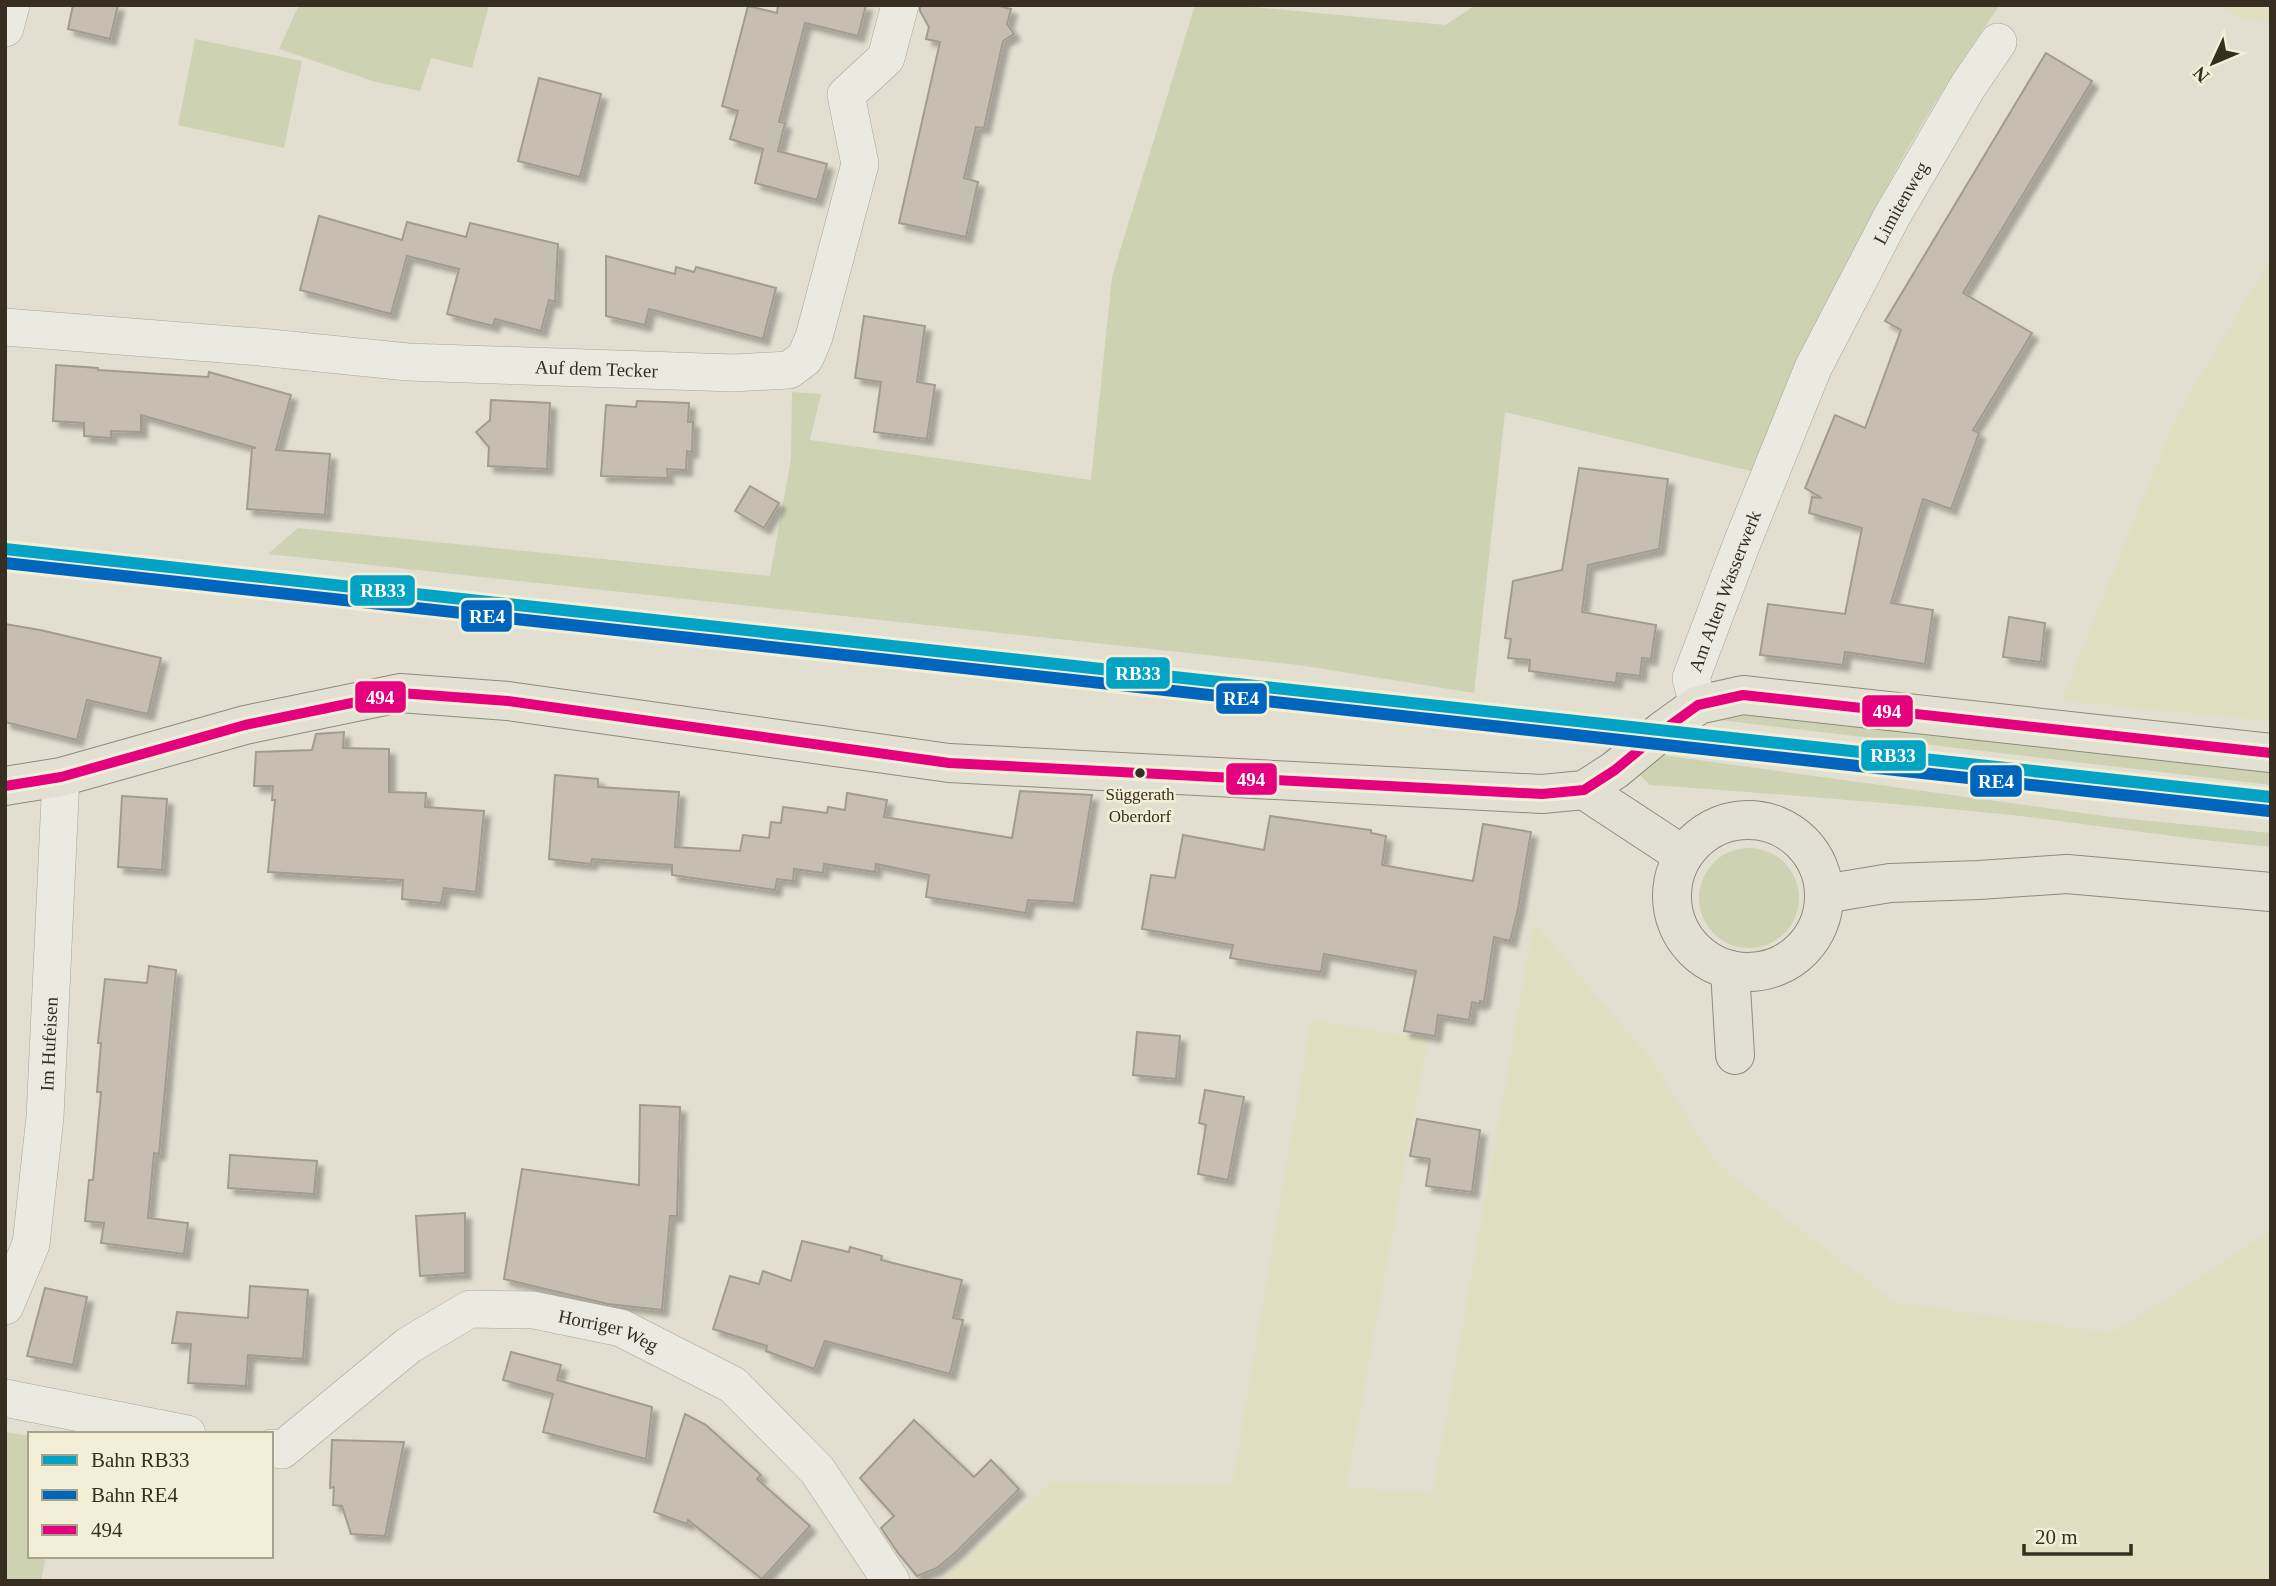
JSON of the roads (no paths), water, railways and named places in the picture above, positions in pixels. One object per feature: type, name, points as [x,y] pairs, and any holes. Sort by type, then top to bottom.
[{"type":"main road","points":[[5,786],[61,777],[245,725],[400,693],[508,701],[950,763],[1542,794],[1600,780],[1698,705]]},
{"type":"main road","name":"Am Alten Wasserwerk","points":[[1698,705],[1743,695],[2271,753]]},
{"type":"main road","points":[[1600,780],[1683,855]]},
{"type":"main road","points":[[1743,819],[1781,827],[1800,841],[1819,868],[1824,894],[1818,924],[1808,942],[1789,960],[1756,971],[1730,970],[1708,961],[1692,948],[1678,926],[1673,910],[1672,888],[1676,869],[1683,855],[1705,832],[1718,825],[1743,819]]},
{"type":"main road","points":[[1824,894],[1890,883],[2067,874],[2271,892]]},
{"type":"main road","points":[[1730,970],[1735,1055]]},
{"type":"street","points":[[5,28],[11,5]]},
{"type":"street","name":"Auf dem Tecker","points":[[5,327],[260,347],[408,362],[733,373],[789,370],[805,358],[814,337],[860,164],[846,95],[886,58],[900,5]]},
{"type":"street","name":"Limitenweg","points":[[1813,368],[1892,216],[1968,86],[1998,42]]},
{"type":"street","name":"Am Alten Wasserwerk","points":[[1698,705],[1691,678],[1813,368]]},
{"type":"street","name":"Im Hufeisen","points":[[5,1306],[32,1244],[45,1117],[61,777]]},
{"type":"street","name":"Horriger Weg","points":[[273,1448],[282,1450],[409,1345],[470,1309],[533,1310],[621,1328],[733,1385],[817,1471],[891,1581]]},
{"type":"street","points":[[5,1398],[177,1432]]},
{"type":"rail line","name":"RB33","points":[[5,549],[2271,797]]},
{"type":"rail line","name":"RE4","points":[[5,563],[2269,811]]},
{"type":"place","name":"Süggerath Oberdorf","points":[[1140,773]]}]
